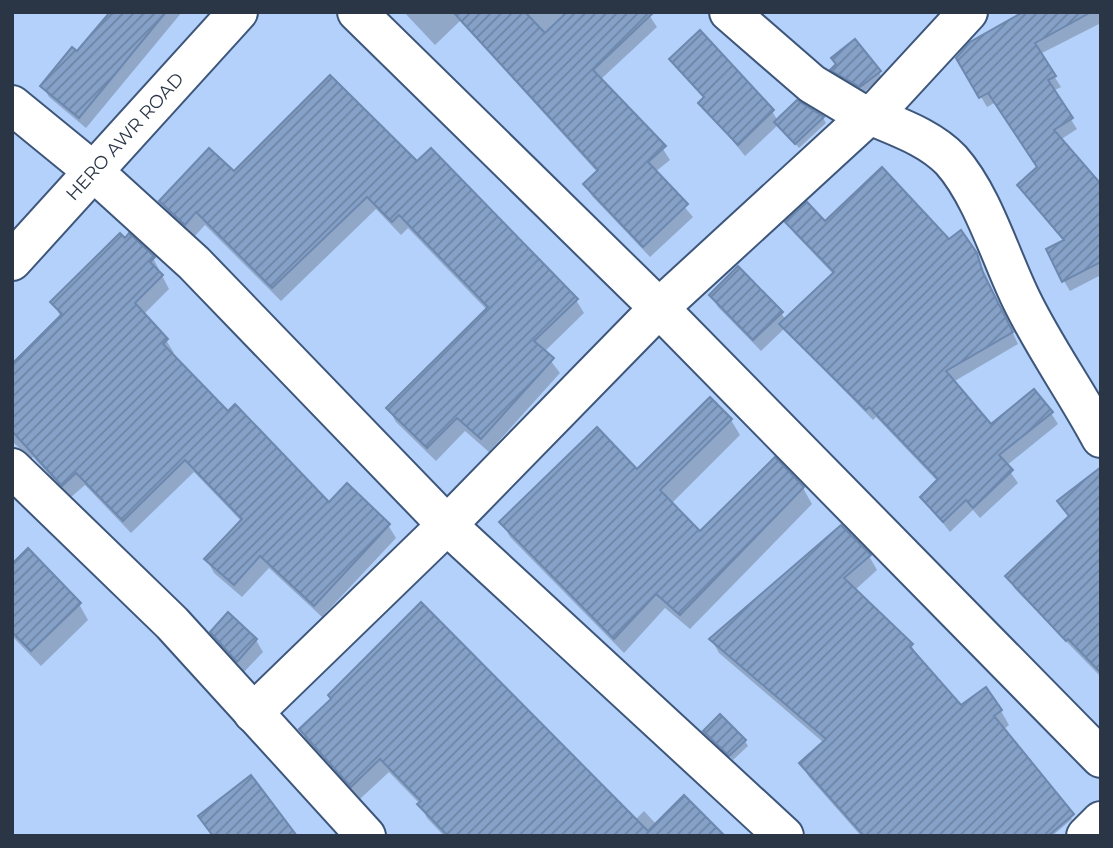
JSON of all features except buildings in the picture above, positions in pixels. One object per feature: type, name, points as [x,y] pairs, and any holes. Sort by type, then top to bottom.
[{"type":"street","name":"HERO AWR ROAD","points":[[12,261],[238,12]]},
{"type":"street","points":[[357,12],[659,308],[1101,758]]},
{"type":"street","points":[[729,12],[812,84],[870,117],[930,142],[951,161],[970,188],[1021,299],[1054,362],[1101,438]]},
{"type":"street","points":[[253,713],[447,526],[659,308],[870,117],[968,12]]},
{"type":"street","points":[[12,105],[94,172],[194,263],[447,526],[784,836]]},
{"type":"street","points":[[12,468],[172,623],[366,836]]},
{"type":"street","points":[[1086,836],[1101,821]]}]
